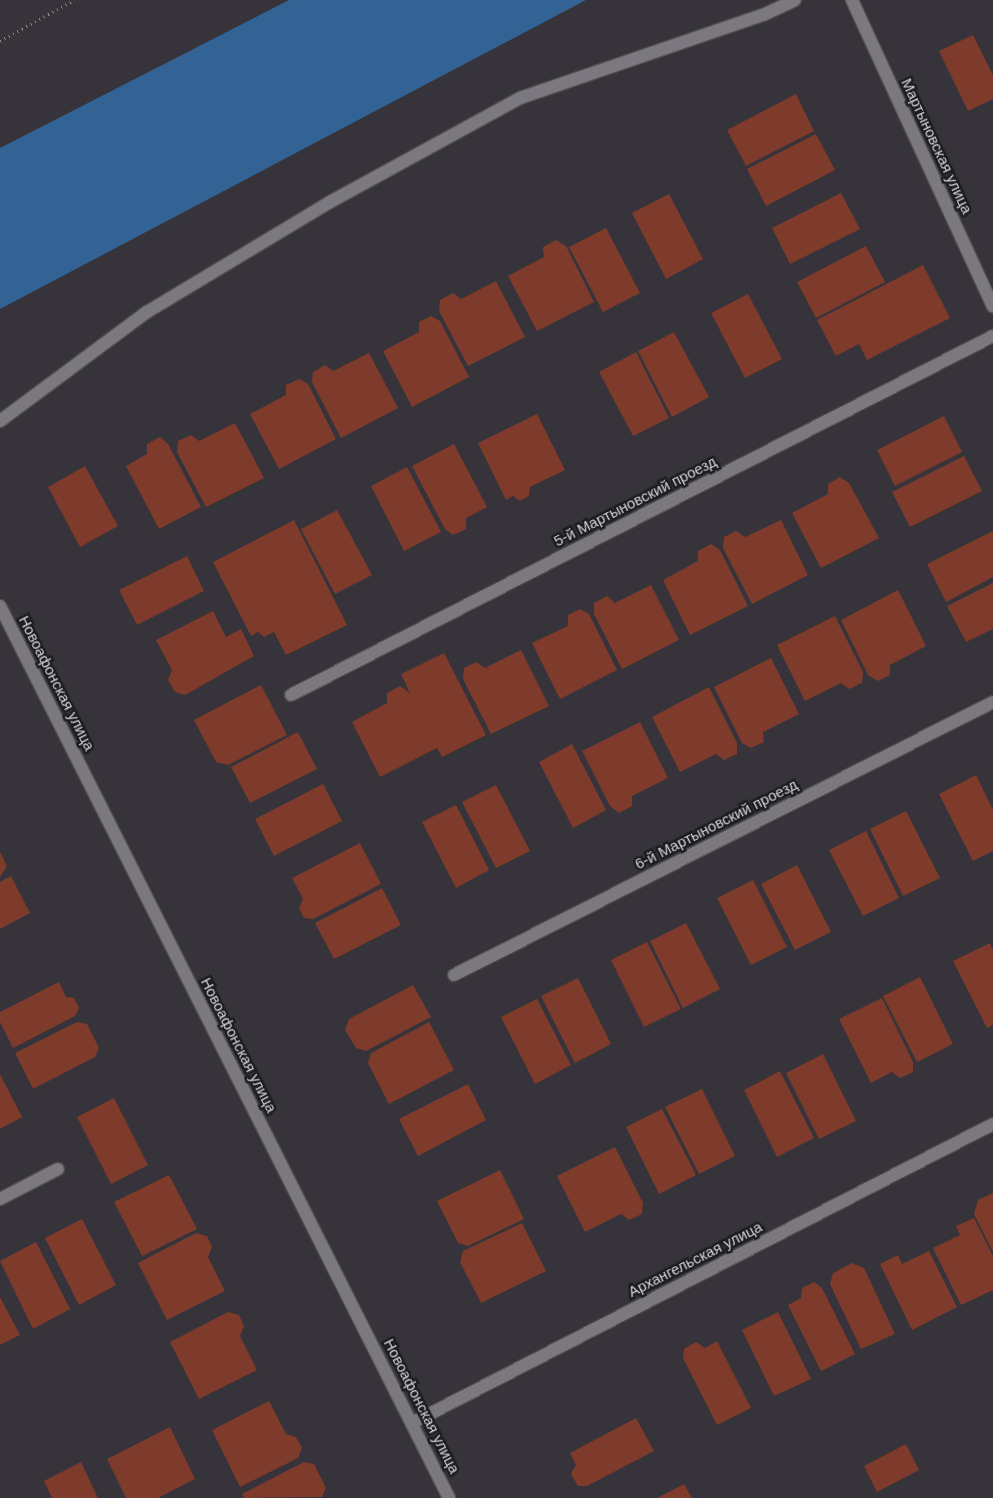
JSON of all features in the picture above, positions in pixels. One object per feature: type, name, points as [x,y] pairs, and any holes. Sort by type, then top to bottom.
[{"type":"street","points":[[0,421],[147,312],[330,202],[520,98],[763,15],[795,0]]},
{"type":"street","name":"Мартыновская улица","points":[[852,0],[993,306]]},
{"type":"street","name":"5-й Мартыновский проезд","points":[[291,696],[993,336]]},
{"type":"street","name":"Новоафонская улица","points":[[0,606],[449,1498]]},
{"type":"street","name":"6-й Мартыновский проезд","points":[[454,975],[993,702]]},
{"type":"street","name":"Архангельская улица","points":[[412,1423],[993,1124]]},
{"type":"street","points":[[0,1199],[58,1170]]},
{"type":"path","points":[[0,41],[74,0]]},
{"type":"water","points":[[289,0],[586,0],[0,309],[0,148]]},
{"type":"building","points":[[973,35],[993,75],[993,99],[968,111],[939,51]]},
{"type":"building","points":[[796,94],[814,131],[746,166],[727,130]]},
{"type":"building","points":[[816,134],[835,170],[766,206],[747,169]]},
{"type":"building","points":[[841,193],[860,229],[790,264],[772,228]]},
{"type":"building","points":[[669,194],[703,259],[666,279],[632,213]]},
{"type":"building","points":[[606,228],[640,293],[603,312],[569,247]]},
{"type":"building","points":[[556,240],[566,246],[594,302],[537,331],[508,276],[544,257],[543,247]]},
{"type":"building","points":[[866,246],[885,282],[816,318],[797,282]]},
{"type":"building","points":[[923,265],[950,318],[867,360],[859,344],[836,356],[817,320]]},
{"type":"building","points":[[496,281],[525,337],[468,366],[439,311],[440,300],[453,293],[461,299]]},
{"type":"building","points":[[748,294],[782,359],[745,378],[711,313]]},
{"type":"building","points":[[431,316],[440,321],[469,377],[412,407],[383,351],[419,332],[419,322]]},
{"type":"building","points":[[674,332],[709,397],[672,417],[638,351]]},
{"type":"building","points":[[636,352],[669,418],[633,436],[599,372]]},
{"type":"building","points":[[369,353],[398,408],[341,438],[312,382],[313,372],[325,365],[333,371]]},
{"type":"building","points":[[299,379],[308,384],[336,439],[279,469],[250,414],[286,395],[286,385]]},
{"type":"building","points":[[537,414],[565,470],[530,487],[529,496],[520,501],[513,496],[506,500],[478,443]]},
{"type":"building","points":[[944,416],[962,452],[895,486],[877,450]]},
{"type":"building","points":[[235,423],[264,478],[206,507],[177,452],[178,441],[191,435],[199,441]]},
{"type":"building","points":[[160,437],[168,444],[201,507],[159,529],[126,466],[147,454],[147,444]]},
{"type":"building","points":[[454,444],[487,507],[466,518],[466,529],[453,535],[445,529],[412,466]]},
{"type":"building","points":[[964,456],[982,491],[910,527],[892,492]]},
{"type":"building","points":[[85,466],[118,526],[80,547],[48,487]]},
{"type":"building","points":[[407,467],[441,532],[404,551],[371,486]]},
{"type":"building","points":[[840,477],[849,483],[879,538],[821,568],[792,513],[828,494],[828,484]]},
{"type":"building","points":[[337,510],[372,575],[335,594],[301,529]]},
{"type":"building","points":[[294,520],[347,625],[286,655],[274,632],[264,637],[258,632],[251,636],[213,562]]},
{"type":"building","points":[[781,520],[808,575],[752,604],[723,548],[724,537],[736,531],[745,537]]},
{"type":"building","points":[[993,531],[993,577],[946,602],[927,564]]},
{"type":"building","points":[[711,544],[720,550],[748,606],[690,635],[663,580],[698,561],[698,551]]},
{"type":"building","points":[[187,556],[204,591],[137,625],[119,590]]},
{"type":"building","points":[[993,583],[993,629],[966,642],[947,606]]},
{"type":"building","points":[[651,585],[679,640],[622,669],[594,614],[594,603],[607,596],[615,603]]},
{"type":"building","points":[[898,590],[926,646],[890,665],[890,675],[878,681],[868,675],[841,620]]},
{"type":"building","points":[[580,609],[589,614],[617,670],[560,699],[532,643],[568,626],[568,615]]},
{"type":"building","points":[[213,611],[226,637],[241,629],[254,656],[185,695],[175,692],[168,680],[172,670],[156,640]]},
{"type":"building","points":[[835,616],[863,672],[862,683],[849,689],[841,683],[805,701],[777,645]]},
{"type":"building","points":[[521,650],[549,706],[491,734],[463,679],[464,668],[476,662],[485,668]]},
{"type":"building","points":[[444,653],[486,735],[442,757],[437,748],[380,777],[352,722],[387,703],[387,693],[400,686],[410,693],[401,674]]},
{"type":"building","points":[[771,658],[799,714],[763,732],[764,742],[751,748],[742,743],[714,687]]},
{"type":"building","points":[[261,685],[287,735],[228,765],[216,762],[194,720]]},
{"type":"building","points":[[709,687],[737,743],[737,754],[724,760],[716,754],[680,772],[652,717]]},
{"type":"building","points":[[640,722],[668,778],[632,796],[632,806],[619,813],[610,806],[582,751]]},
{"type":"building","points":[[298,732],[317,769],[250,803],[231,767]]},
{"type":"building","points":[[572,744],[606,810],[573,828],[539,762]]},
{"type":"building","points":[[976,775],[993,810],[993,851],[973,861],[939,794]]},
{"type":"building","points":[[323,784],[342,821],[274,856],[255,819]]},
{"type":"building","points":[[496,785],[530,851],[496,868],[462,802]]},
{"type":"building","points":[[456,805],[489,870],[456,888],[422,822]]},
{"type":"building","points":[[906,811],[940,878],[903,896],[870,829]]},
{"type":"building","points":[[866,831],[899,898],[863,916],[829,850]]},
{"type":"building","points":[[360,843],[381,884],[313,919],[304,918],[299,908],[303,899],[292,878]]},
{"type":"building","points":[[0,852],[7,866],[0,877]]},
{"type":"building","points":[[797,865],[831,932],[795,950],[761,884]]},
{"type":"building","points":[[11,876],[30,913],[0,929],[0,882]]},
{"type":"building","points":[[753,880],[787,947],[751,965],[717,898]]},
{"type":"building","points":[[382,888],[401,925],[334,959],[315,923]]},
{"type":"building","points":[[686,923],[720,989],[683,1008],[650,941]]},
{"type":"building","points":[[647,942],[681,1009],[644,1027],[611,960]]},
{"type":"building","points":[[990,943],[993,950],[993,1025],[987,1028],[953,961]]},
{"type":"building","points":[[920,977],[953,1044],[917,1062],[883,996]]},
{"type":"building","points":[[578,978],[611,1044],[575,1063],[541,996]]},
{"type":"building","points":[[59,982],[66,997],[74,998],[79,1008],[75,1016],[13,1048],[0,1022],[0,1012]]},
{"type":"building","points":[[413,985],[431,1017],[366,1051],[356,1048],[345,1030],[349,1019]]},
{"type":"building","points":[[882,998],[913,1062],[913,1072],[900,1078],[892,1072],[871,1083],[839,1019]]},
{"type":"building","points":[[537,999],[571,1065],[535,1084],[501,1017]]},
{"type":"building","points":[[77,1022],[87,1024],[99,1048],[95,1057],[33,1089],[15,1053]]},
{"type":"building","points":[[429,1022],[454,1070],[389,1104],[368,1063],[371,1053]]},
{"type":"building","points":[[823,1054],[856,1121],[819,1139],[786,1073]]},
{"type":"building","points":[[780,1071],[814,1138],[777,1157],[744,1090]]},
{"type":"building","points":[[0,1074],[22,1117],[0,1129]]},
{"type":"building","points":[[468,1084],[486,1120],[418,1156],[399,1119]]},
{"type":"building","points":[[702,1089],[735,1156],[699,1174],[665,1107]]},
{"type":"building","points":[[114,1098],[148,1165],[111,1184],[77,1117]]},
{"type":"building","points":[[662,1109],[696,1175],[659,1194],[626,1127]]},
{"type":"building","points":[[615,1147],[643,1203],[642,1214],[629,1220],[621,1214],[585,1232],[557,1176]]},
{"type":"building","points":[[500,1170],[524,1219],[468,1246],[458,1243],[437,1201]]},
{"type":"building","points":[[169,1175],[197,1229],[142,1256],[114,1202]]},
{"type":"building","points":[[993,1193],[993,1252],[974,1214],[978,1200]]},
{"type":"building","points":[[974,1218],[993,1256],[993,1290],[961,1305],[933,1248],[960,1235],[956,1226]]},
{"type":"building","points":[[82,1219],[116,1285],[79,1305],[45,1238]]},
{"type":"building","points":[[522,1223],[546,1271],[481,1303],[460,1262],[463,1251]]},
{"type":"building","points":[[196,1233],[207,1236],[212,1247],[208,1257],[225,1291],[167,1320],[138,1263]]},
{"type":"building","points":[[36,1242],[70,1309],[33,1329],[0,1261]]},
{"type":"building","points":[[929,1251],[957,1307],[912,1330],[880,1264],[898,1255],[902,1264]]},
{"type":"building","points":[[852,1263],[864,1268],[895,1334],[861,1349],[830,1284],[833,1273]]},
{"type":"building","points":[[814,1282],[822,1288],[855,1354],[821,1371],[788,1305],[801,1298],[802,1288]]},
{"type":"building","points":[[0,1297],[20,1335],[0,1345]]},
{"type":"building","points":[[228,1312],[239,1315],[244,1326],[240,1336],[257,1370],[199,1399],[170,1342]]},
{"type":"building","points":[[778,1312],[811,1379],[774,1396],[742,1330]]},
{"type":"building","points":[[717,1341],[751,1408],[717,1425],[683,1358],[684,1349],[696,1342],[705,1348]]},
{"type":"building","points":[[269,1401],[286,1434],[296,1437],[302,1448],[298,1458],[240,1487],[212,1430]]},
{"type":"building","points":[[636,1418],[654,1451],[587,1486],[578,1486],[571,1474],[576,1465],[570,1453]]},
{"type":"building","points":[[170,1427],[195,1479],[158,1498],[126,1498],[107,1459]]},
{"type":"building","points":[[906,1444],[919,1470],[877,1492],[864,1466]]},
{"type":"building","points":[[81,1462],[98,1498],[52,1498],[44,1481]]},
{"type":"building","points":[[304,1462],[314,1464],[326,1488],[322,1497],[244,1498],[242,1494]]},
{"type":"building","points":[[684,1484],[692,1498],[657,1498]]}]
